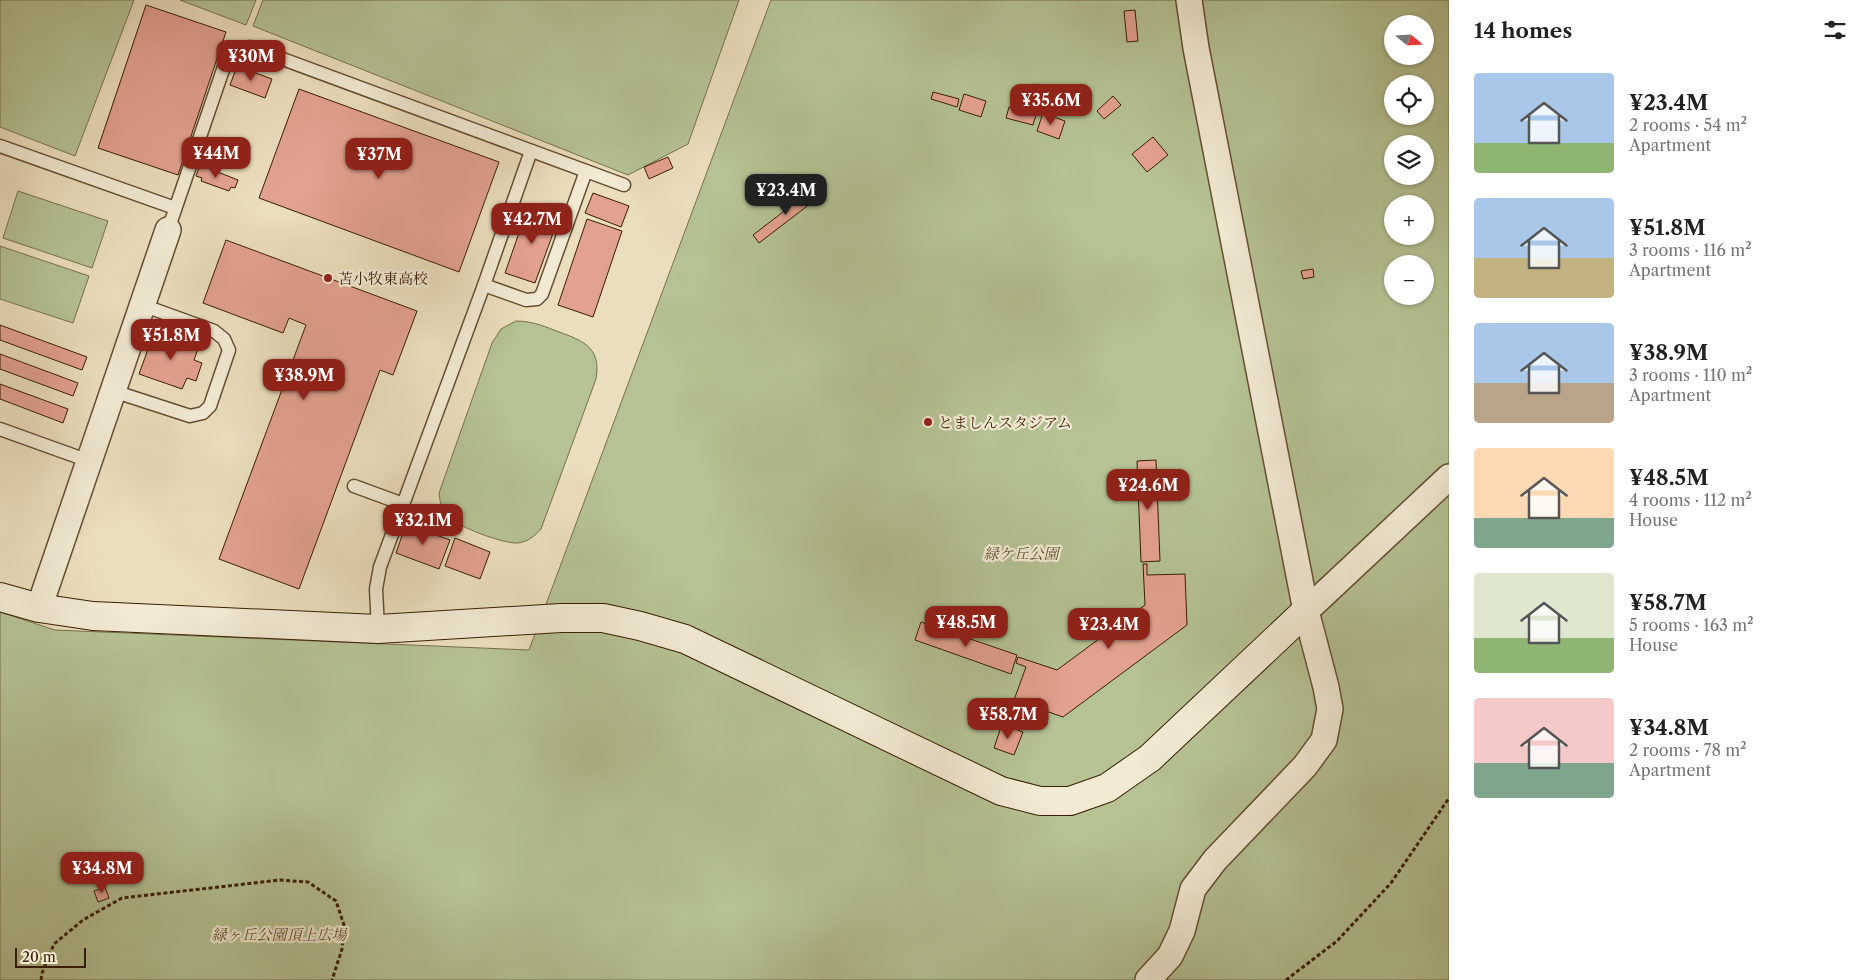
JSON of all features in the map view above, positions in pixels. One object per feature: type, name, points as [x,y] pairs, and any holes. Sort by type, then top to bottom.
[{"type":"street","points":[[1148,980],[1170,956],[1182,931],[1193,889],[1215,860],[1305,766],[1324,740],[1330,709],[1306,611],[1196,48],[1189,0]]},
{"type":"street","points":[[39,608],[172,219]]},
{"type":"street","points":[[0,597],[39,608],[93,616],[378,629],[561,618],[603,618],[685,639],[720,654],[1001,791],[1040,801],[1070,800],[1107,788],[1150,758],[1449,477]]},
{"type":"lane","points":[[0,146],[172,219],[228,58],[235,51],[250,47],[624,185]]},
{"type":"lane","points":[[378,629],[376,588],[380,567],[484,285],[531,151]]},
{"type":"lane","points":[[484,285],[526,300],[537,299],[542,294],[586,171]]},
{"type":"lane","points":[[113,391],[190,416],[203,413],[210,406],[228,350],[224,339],[214,331],[142,305]]},
{"type":"lane","points":[[0,429],[89,461]]},
{"type":"lane","points":[[354,486],[403,504]]},
{"type":"path","points":[[1286,980],[1337,941],[1391,883],[1449,798]]},
{"type":"path","points":[[41,980],[54,944],[83,920],[122,898],[280,880],[308,882],[336,901],[344,925],[342,949],[332,980]]},
{"type":"green space","points":[[0,0],[134,0],[75,156],[0,127]]},
{"type":"green space","points":[[180,0],[256,0],[246,25]]},
{"type":"green space","points":[[263,0],[739,0],[688,144],[628,175],[253,26]]},
{"type":"green space","name":"緑ケ丘公園","points":[[771,0],[1449,0],[1449,980],[0,980],[0,612],[55,630],[529,650]]},
{"type":"green space","points":[[18,191],[108,221],[92,268],[3,238]]},
{"type":"green space","points":[[0,246],[89,276],[73,323],[0,299]]},
{"type":"green space","points":[[516,321],[540,325],[580,341],[592,351],[596,358],[597,368],[596,379],[541,529],[525,541],[511,543],[469,529],[451,519],[443,510],[439,493],[492,343],[501,329]]},
{"type":"building","points":[[146,5],[226,32],[178,175],[98,148]]},
{"type":"building","points":[[1135,10],[1138,41],[1127,42],[1124,11]]},
{"type":"building","points":[[237,66],[272,79],[265,98],[230,85]]},
{"type":"building","points":[[299,89],[499,162],[459,272],[259,198]]},
{"type":"building","points":[[933,92],[959,99],[957,107],[931,99]]},
{"type":"building","points":[[964,94],[986,101],[981,117],[959,110]]},
{"type":"building","points":[[1113,96],[1121,105],[1104,119],[1097,111]]},
{"type":"building","points":[[1009,107],[1036,115],[1033,125],[1006,118]]},
{"type":"building","points":[[1043,113],[1065,121],[1059,139],[1037,131]]},
{"type":"building","points":[[1153,137],[1168,155],[1147,172],[1132,154]]},
{"type":"building","points":[[668,157],[673,168],[649,179],[644,167]]},
{"type":"building","points":[[200,165],[238,180],[235,188],[231,187],[229,191],[201,181],[202,178],[196,176]]},
{"type":"building","points":[[813,189],[819,197],[759,243],[753,235]]},
{"type":"building","points":[[593,193],[629,206],[621,227],[585,213]]},
{"type":"building","points":[[528,207],[559,217],[535,283],[505,273]]},
{"type":"building","points":[[587,219],[622,231],[593,317],[558,305]]},
{"type":"building","points":[[226,240],[417,311],[393,375],[380,370],[299,589],[219,559],[306,325],[289,318],[283,333],[203,303]]},
{"type":"building","points":[[1313,269],[1314,277],[1303,279],[1301,271]]},
{"type":"building","points":[[0,325],[87,357],[82,370],[0,340]]},
{"type":"building","points":[[155,330],[199,346],[194,360],[202,363],[196,381],[187,378],[182,389],[139,374]]},
{"type":"building","points":[[0,354],[78,383],[73,396],[0,369]]},
{"type":"building","points":[[0,384],[68,409],[63,423],[0,399]]},
{"type":"building","points":[[1156,460],[1160,561],[1141,562],[1137,461]]},
{"type":"building","points":[[418,516],[436,521],[432,531],[415,525]]},
{"type":"building","points":[[406,524],[450,540],[439,569],[396,553]]},
{"type":"building","points":[[455,538],[490,552],[480,579],[445,566]]},
{"type":"building","points":[[1143,564],[1147,564],[1147,575],[1185,574],[1187,625],[1063,717],[1014,700],[1026,667],[1016,663],[1018,657],[1057,670],[1145,605]]},
{"type":"building","points":[[921,622],[1017,655],[1011,674],[915,640]]},
{"type":"building","points":[[1002,724],[1023,732],[1014,755],[994,748]]},
{"type":"building","points":[[105,887],[109,898],[98,902],[94,891]]},
{"type":"place","name":"苫小牧東高校","points":[[328,278]]},
{"type":"place","name":"とましんスタジアム","points":[[928,422]]},
{"type":"park label","name":"緑ヶ丘公園頂上広場","points":[[279,934]]}]
